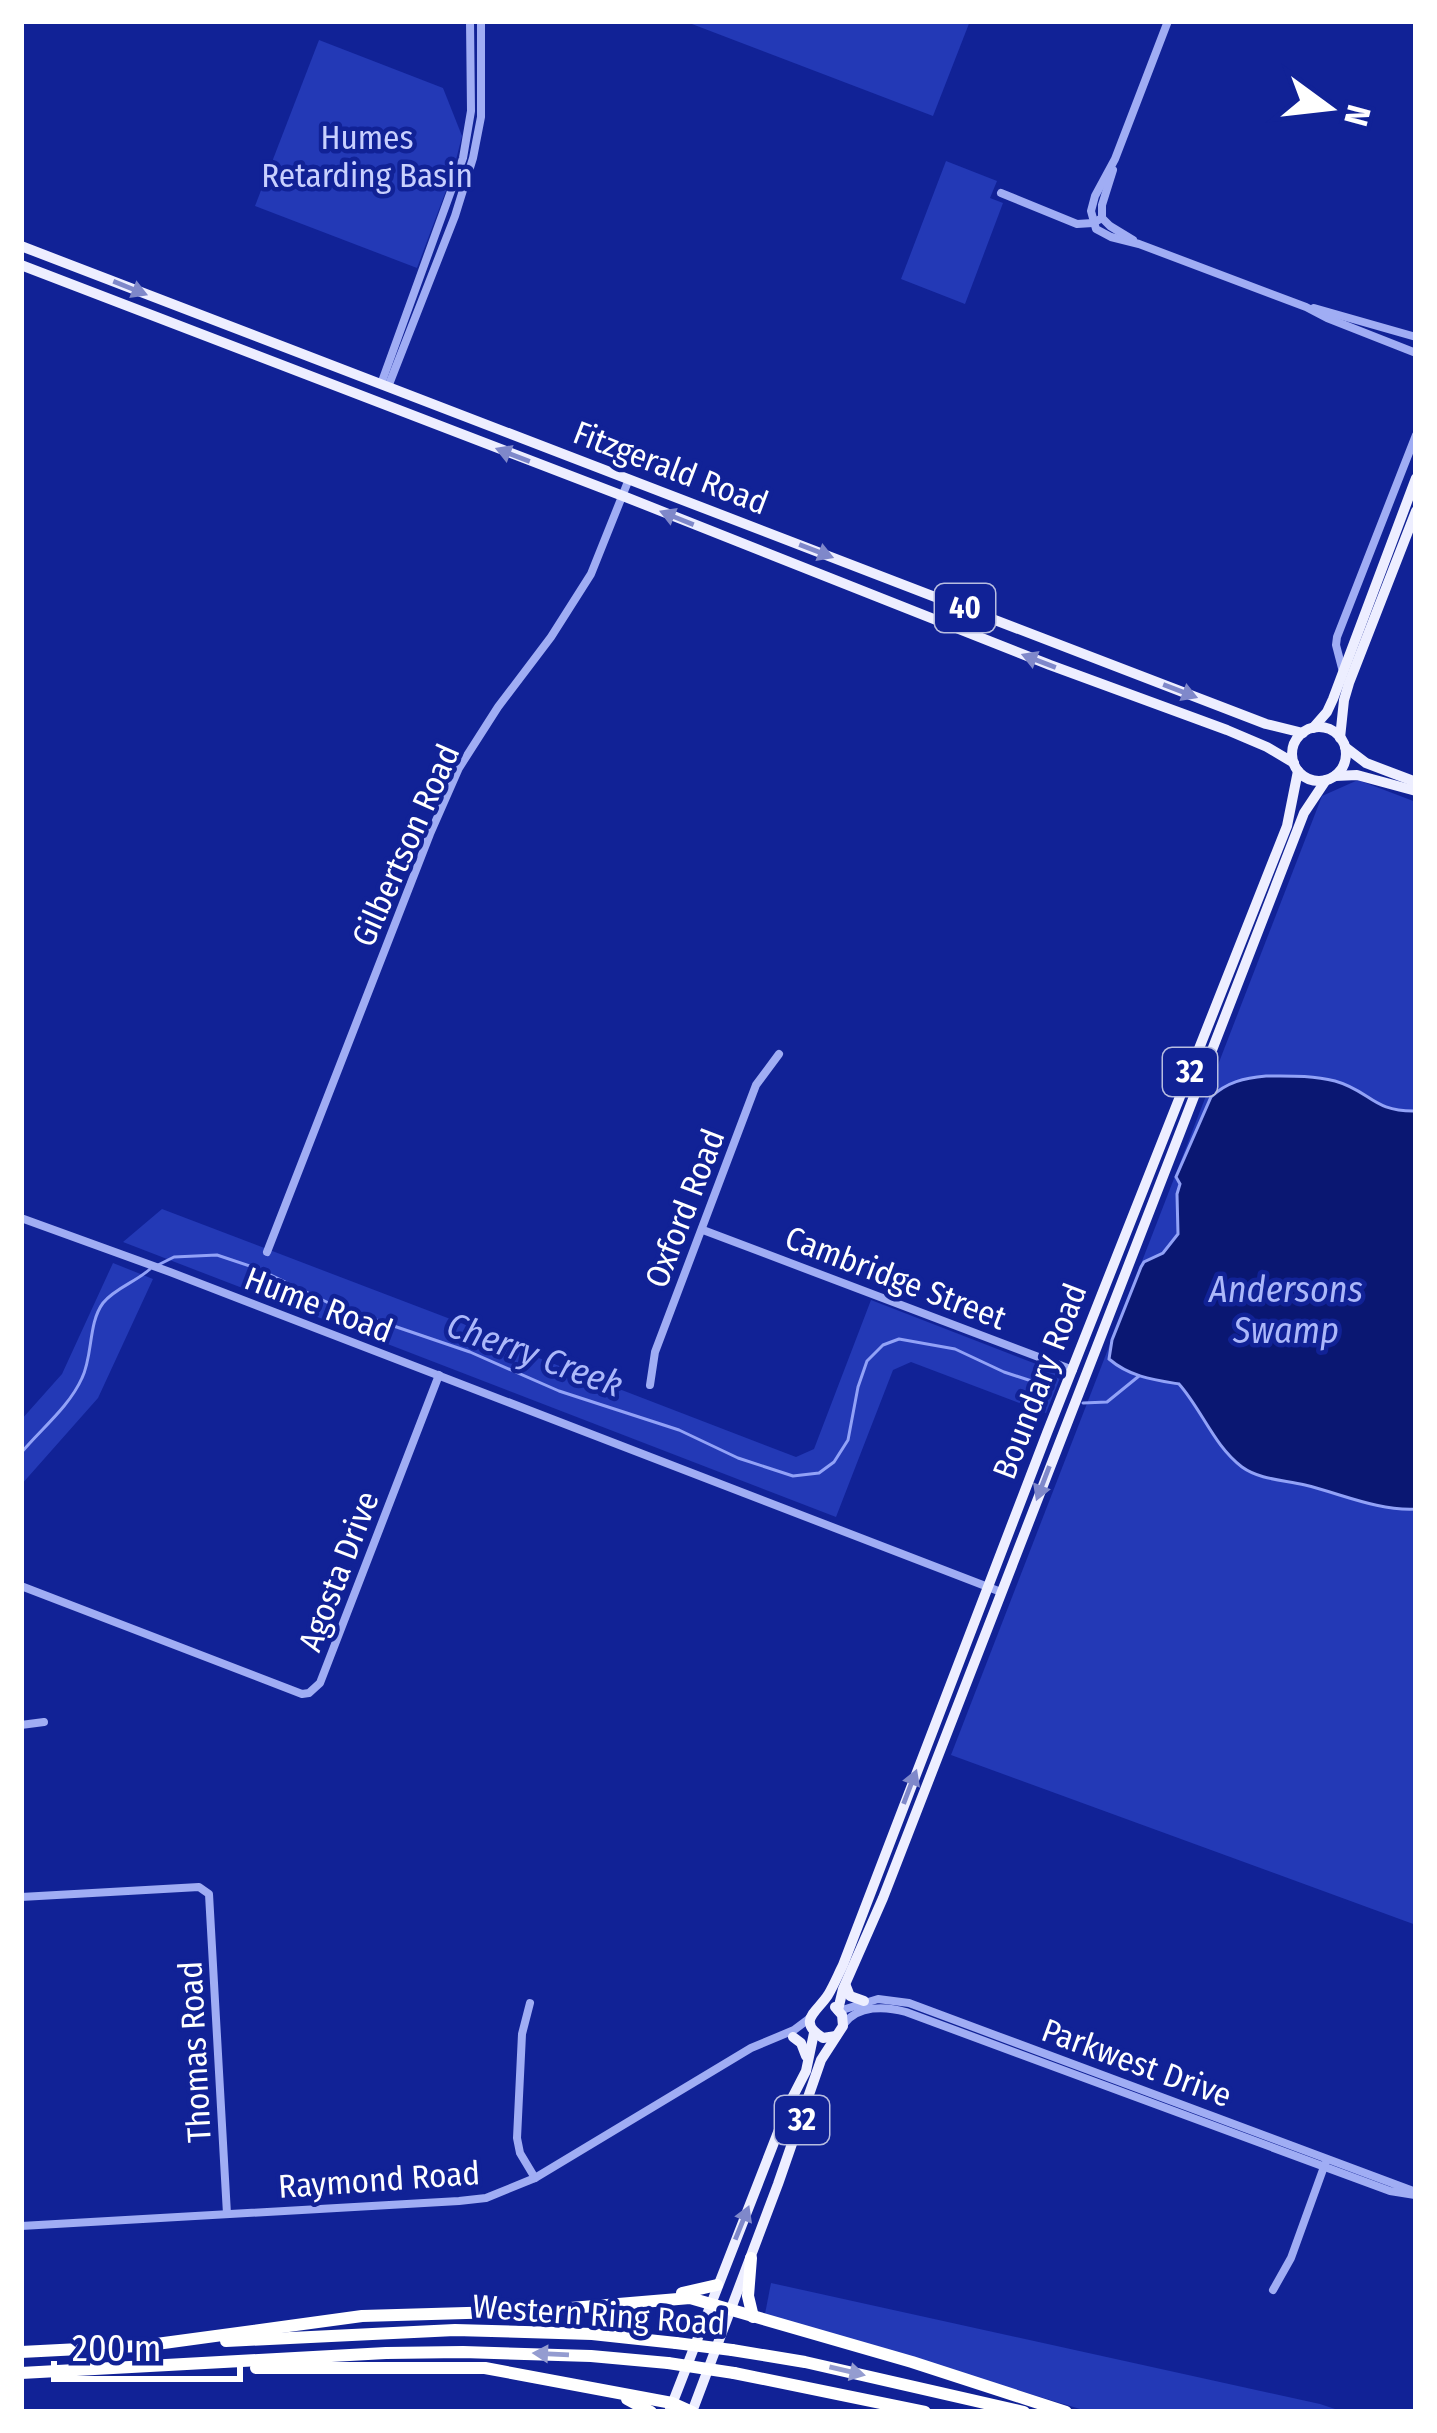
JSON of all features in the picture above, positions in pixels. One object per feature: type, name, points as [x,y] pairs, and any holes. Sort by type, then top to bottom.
[{"type":"highway","points":[[751,2258],[748,2296],[753,2317]]},
{"type":"highway","points":[[652,2299],[717,2285]]},
{"type":"highway","points":[[149,2345],[341,2318],[535,2311],[690,2298],[1066,2412]]},
{"type":"highway","name":"Western Ring Road","points":[[21,2352],[455,2330],[592,2334],[805,2362],[1024,2412]]},
{"type":"highway","name":"Western Ring Road","points":[[21,2373],[463,2351],[591,2356],[734,2373],[925,2412]]},
{"type":"highway","points":[[176,2367],[485,2368],[692,2412]]},
{"type":"highway","points":[[609,2391],[651,2412]]},
{"type":"main road","name":"Fitzgerald Road","points":[[21,246],[1266,724],[1308,730]]},
{"type":"main road","name":"Fitzgerald Road","points":[[21,265],[1227,730],[1267,747],[1296,767]]},
{"type":"main road","points":[[378,403],[384,385]]},
{"type":"main road","points":[[1296,767],[1292,750],[1327,712],[1416,478]]},
{"type":"main road","points":[[1330,778],[1345,760],[1342,742],[1349,683],[1416,511]]},
{"type":"main road","points":[[959,630],[967,609]]},
{"type":"main road","name":"40","points":[[1308,730],[1328,729],[1342,742]]},
{"type":"main road","points":[[1342,742],[1366,763],[1416,782]]},
{"type":"main road","name":"40","points":[[1296,767],[1307,778],[1330,778]]},
{"type":"main road","name":"Boundary Road","points":[[839,2010],[1287,826],[1296,767]]},
{"type":"main road","points":[[1330,778],[1357,775],[1416,791]]},
{"type":"main road","name":"Boundary Road","points":[[820,2006],[837,1978],[988,1587],[1304,813],[1330,778]]},
{"type":"main road","points":[[846,1982],[850,1996],[864,2001]]},
{"type":"main road","points":[[814,2033],[823,2038],[839,2031],[839,2010],[820,2006]]},
{"type":"main road","name":"32","points":[[670,2408],[806,2071],[814,2033],[810,2018],[820,2006]]},
{"type":"main road","name":"32","points":[[692,2412],[821,2060],[839,2031]]},
{"type":"main road","points":[[793,2037],[804,2047],[806,2071]]},
{"type":"street","points":[[450,215],[468,136],[470,21]]},
{"type":"street","points":[[384,385],[478,136],[482,21]]},
{"type":"street","points":[[1096,219],[1168,21]]},
{"type":"street","points":[[470,42],[481,41]]},
{"type":"street","points":[[1001,193],[1065,217],[1096,219],[1139,244],[1306,307],[1416,337]]},
{"type":"street","points":[[1306,307],[1416,353]]},
{"type":"street","points":[[1396,345],[1401,332]]},
{"type":"street","points":[[1343,674],[1337,637],[1411,458],[1416,435]]},
{"type":"street","name":"Gilbertson Road","points":[[267,1252],[459,768],[591,574],[628,479]]},
{"type":"street","name":"Oxford Road","points":[[650,1385],[655,1352],[756,1085],[779,1054]]},
{"type":"street","name":"Hume Road","points":[[21,1218],[1001,1592]]},
{"type":"street","name":"Cambridge Street","points":[[703,1230],[1079,1372]]},
{"type":"street","name":"Agosta Drive","points":[[21,1586],[309,1693],[320,1683],[439,1375]]},
{"type":"street","points":[[21,1725],[44,1722]]},
{"type":"street","name":"Thomas Road","points":[[21,1897],[203,1888],[209,1898],[227,2214]]},
{"type":"street","name":"Parkwest Drive","points":[[839,2010],[864,2001],[897,2000],[1326,2162],[1390,2191],[1416,2193]]},
{"type":"street","points":[[530,2003],[522,2035],[517,2138],[535,2178]]},
{"type":"street","name":"Parkwest Drive","points":[[839,2031],[854,2014],[889,2008],[993,2039]]},
{"type":"street","name":"Raymond Road","points":[[21,2226],[486,2198],[535,2178],[751,2048],[810,2018]]},
{"type":"street","name":"Raymond Road","points":[[771,2039],[814,2033]]},
{"type":"street","points":[[1273,2290],[1291,2258],[1326,2162]]},
{"type":"green space","points":[[684,21],[970,21],[933,116]]},
{"type":"green space","name":"Humes Retarding Basin","points":[[319,40],[443,88],[462,136],[417,268],[255,206]]},
{"type":"green space","points":[[946,161],[997,181],[990,198],[1003,203],[965,304],[901,279]]},
{"type":"green space","points":[[1358,780],[1416,802],[1416,1925],[951,1755],[1322,796]]},
{"type":"green space","points":[[162,1209],[796,1457],[814,1449],[871,1300],[1057,1372],[1060,1378],[1046,1413],[911,1362],[893,1370],[836,1517],[123,1242]]},
{"type":"green space","points":[[113,1263],[153,1279],[98,1398],[21,1485],[21,1420],[62,1374]]},
{"type":"green space","points":[[771,2283],[1344,2412],[1090,2412],[765,2314]]},
{"type":"water","name":"Andersons Swamp","points":[[1266,1076],[1335,1081],[1381,1105],[1416,1111],[1416,1509],[1374,1505],[1249,1471],[1224,1449],[1179,1384],[1134,1374],[1109,1359],[1141,1267],[1163,1253],[1178,1234],[1180,1184],[1176,1177],[1211,1097],[1236,1082]]},
{"type":"waterway","name":"Cherry Creek","points":[[158,1265],[174,1257],[217,1255],[335,1306],[470,1352],[559,1391],[679,1430],[738,1458],[793,1476],[819,1473],[834,1462],[848,1440],[867,1361],[883,1345],[899,1339],[955,1349],[1050,1387]]},
{"type":"waterway","name":"Cherry Creek","points":[[21,1453],[76,1389],[103,1303],[150,1269]]},
{"type":"waterway","name":"Cherry Creek","points":[[1083,1403],[1107,1402],[1139,1376]]}]
